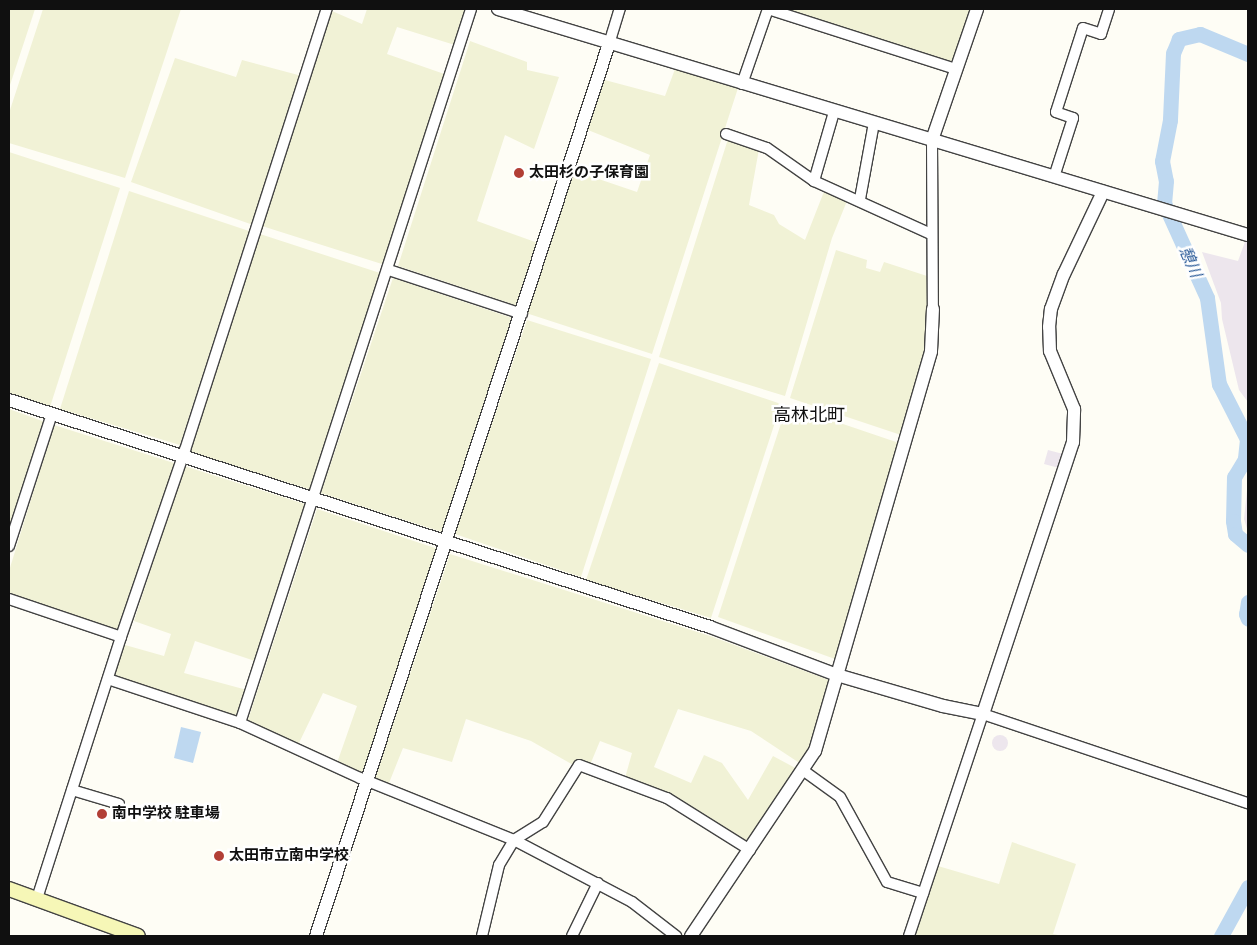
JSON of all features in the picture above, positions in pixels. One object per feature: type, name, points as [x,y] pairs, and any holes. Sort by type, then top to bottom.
[{"type":"main road","points":[[9,889],[138,936]]},
{"type":"street","points":[[37,899],[121,637],[183,456],[327,9]]},
{"type":"street","points":[[240,722],[472,9]]},
{"type":"street","points":[[498,9],[834,112],[1248,235]]},
{"type":"street","points":[[316,936],[448,542],[620,9]]},
{"type":"street","points":[[742,84],[768,9],[956,69]]},
{"type":"street","points":[[691,936],[804,771],[818,743],[931,351],[933,310],[931,234],[932,140],[977,9]]},
{"type":"street","points":[[1054,177],[1073,118],[1056,112],[1083,28],[1101,34],[1109,9]]},
{"type":"street","points":[[814,180],[834,112]]},
{"type":"street","points":[[860,199],[874,123]]},
{"type":"street","points":[[726,134],[767,148],[814,180],[860,199],[931,234]]},
{"type":"street","points":[[909,936],[1074,442],[1074,409],[1050,351],[1049,327],[1051,309],[1064,274],[1103,192]]},
{"type":"street","points":[[388,270],[522,314]]},
{"type":"street","points":[[9,400],[710,627],[837,675],[957,710],[983,714],[1248,803]]},
{"type":"street","points":[[9,546],[52,414]]},
{"type":"street","points":[[9,599],[121,637]]},
{"type":"street","points":[[108,679],[240,722],[368,780],[514,840],[632,902],[676,936]]},
{"type":"street","points":[[482,936],[499,865],[514,840],[543,822],[579,765],[667,798],[750,850]]},
{"type":"street","points":[[804,771],[840,797],[886,882],[923,893]]},
{"type":"street","points":[[72,790],[119,804]]},
{"type":"street","points":[[572,936],[598,883]]},
{"type":"shaded area","points":[[1246,239],[1248,239],[1248,402],[1239,390],[1222,319],[1221,303],[1202,252],[1238,261]]},
{"type":"shaded area","points":[[1048,450],[1063,454],[1059,468],[1044,464]]},
{"type":"shaded area","points":[[1248,481],[1248,532],[1244,519]]},
{"type":"shaded area","points":[[997,735],[1003,735],[1008,740],[1006,749],[997,751],[992,746],[992,740]]},
{"type":"green space","points":[[9,9],[35,9],[9,88]]},
{"type":"green space","points":[[43,9],[181,9],[125,178],[9,143],[9,113]]},
{"type":"green space","points":[[367,9],[469,9],[458,46],[397,27],[387,54],[450,76],[385,265],[262,226],[332,11],[362,24]]},
{"type":"green space","points":[[781,9],[970,9],[951,65]]},
{"type":"green space","points":[[470,41],[527,62],[527,70],[559,77],[534,149],[505,135],[477,221],[538,243],[518,306],[398,266]]},
{"type":"green space","points":[[175,58],[236,77],[242,60],[302,76],[256,226],[131,182]]},
{"type":"green space","points":[[675,69],[738,88],[652,354],[526,313],[572,170],[637,192],[650,155],[588,130],[601,79],[665,96]]},
{"type":"green space","points":[[728,139],[759,149],[749,205],[774,215],[779,224],[805,240],[825,189],[849,196],[832,238],[785,396],[659,357]]},
{"type":"green space","points":[[9,152],[120,188],[50,407],[9,394]]},
{"type":"green space","points":[[129,191],[249,231],[180,445],[60,409]]},
{"type":"green space","points":[[260,234],[380,273],[312,490],[189,452]]},
{"type":"green space","points":[[836,250],[867,260],[866,268],[880,272],[884,262],[927,276],[930,343],[901,435],[790,398]]},
{"type":"green space","points":[[393,278],[512,318],[445,533],[321,493]]},
{"type":"green space","points":[[527,320],[651,359],[581,577],[455,534]]},
{"type":"green space","points":[[659,363],[781,404],[711,618],[586,580]]},
{"type":"green space","points":[[787,405],[899,443],[835,659],[718,617]]},
{"type":"green space","points":[[9,409],[45,422],[9,533]]},
{"type":"green space","points":[[54,425],[177,464],[120,630],[9,595],[9,571]]},
{"type":"green space","points":[[184,466],[308,505],[255,661],[195,641],[184,673],[247,690],[239,718],[113,678],[125,645],[164,656],[171,634],[134,621]]},
{"type":"green space","points":[[317,509],[441,550],[365,775],[337,763],[357,706],[323,693],[298,745],[247,723]]},
{"type":"green space","points":[[450,554],[710,636],[829,680],[820,726],[804,766],[751,731],[678,709],[654,767],[691,783],[704,755],[722,763],[748,800],[773,756],[801,771],[748,846],[625,778],[632,753],[600,741],[590,765],[575,766],[531,741],[466,719],[452,762],[403,748],[389,783],[375,779]]},
{"type":"green space","points":[[1012,842],[1076,864],[1053,934],[1063,936],[915,936],[938,866],[999,884]]},
{"type":"water","points":[[181,727],[201,732],[193,763],[174,758]]},
{"type":"waterway","name":"憩川","points":[[1248,54],[1200,34],[1179,39],[1173,53],[1170,120],[1162,161],[1166,181],[1164,203],[1207,298],[1219,384],[1247,439],[1245,459],[1234,477],[1233,521],[1235,534],[1248,545]]},
{"type":"waterway","name":"憩川","points":[[1248,602],[1246,614],[1248,619]]},
{"type":"waterway","points":[[1221,936],[1248,887]]},
{"type":"place","name":"太田杉の子保育園","points":[[519,173]]},
{"type":"place","name":"南中学校 駐車場","points":[[102,814]]},
{"type":"place","name":"太田市立南中学校","points":[[219,856]]},
{"type":"district","name":"高林北町","points":[[809,415]]}]
